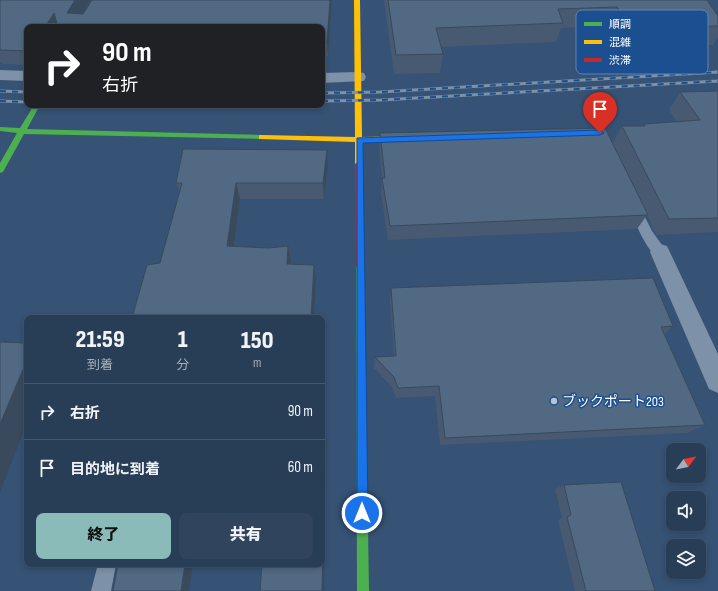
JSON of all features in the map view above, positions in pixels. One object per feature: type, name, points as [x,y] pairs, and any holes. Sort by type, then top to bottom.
[{"type":"street","points":[[357,0],[360,140],[363,591]]},
{"type":"street","points":[[0,75],[24,76]]},
{"type":"street","points":[[325,78],[358,78]]},
{"type":"street","points":[[0,170],[35,108]]},
{"type":"street","points":[[0,129],[22,131],[360,140],[420,138]]},
{"type":"street","points":[[660,252],[718,381]]},
{"type":"lane","points":[[630,198],[647,234],[660,252]]},
{"type":"lane","points":[[101,591],[106,567]]},
{"type":"building","points":[[0,0],[75,0],[67,13],[83,14],[92,0],[330,0],[327,42],[325,42],[325,24],[57,24],[54,13],[47,24],[24,24],[24,51],[0,50]]},
{"type":"building","points":[[388,0],[707,0],[718,16],[718,26],[708,26],[708,10],[619,10],[617,7],[558,9],[563,23],[436,28],[443,54],[396,55]]},
{"type":"building","points":[[718,91],[718,218],[669,219],[622,126],[645,126],[644,124],[700,120],[680,92]]},
{"type":"building","points":[[605,128],[648,215],[390,226],[382,178],[385,178],[380,133]]},
{"type":"building","points":[[183,149],[327,150],[323,183],[236,183],[227,246],[269,248],[288,246],[287,264],[314,265],[311,315],[133,315],[147,265],[160,263],[182,183],[176,183]]},
{"type":"building","points":[[653,278],[673,326],[661,327],[705,425],[445,438],[439,386],[398,388],[394,377],[375,357],[396,356],[391,288]]},
{"type":"building","points":[[0,342],[24,343],[24,367],[0,424]]},
{"type":"building","points":[[621,482],[655,591],[586,591],[567,517],[571,515],[564,485]]},
{"type":"building","points":[[117,567],[185,567],[181,591],[113,591]]},
{"type":"building","points":[[262,567],[322,567],[322,591],[260,591]]},
{"type":"railway","points":[[708,73],[718,72]]},
{"type":"railway","points":[[325,93],[380,92],[684,74]]},
{"type":"railway","points":[[325,101],[381,100],[718,81]]},
{"type":"railway","points":[[0,91],[24,92]]},
{"type":"railway","points":[[0,101],[24,102]]},
{"type":"traffic: fast","points":[[0,170],[35,108]]},
{"type":"traffic: fast","points":[[0,129],[22,131],[262,137]]},
{"type":"traffic: fast","points":[[360,265],[363,591]]},
{"type":"traffic: slow","points":[[357,0],[359,164]]},
{"type":"traffic: slow","points":[[262,137],[359,140],[411,139]]},
{"type":"traffic: jam","points":[[359,164],[360,265]]},
{"type":"place","name":"ブックポート203","points":[[554,401]]},
{"type":"route","points":[[362,513],[360,140],[600,133]]}]
